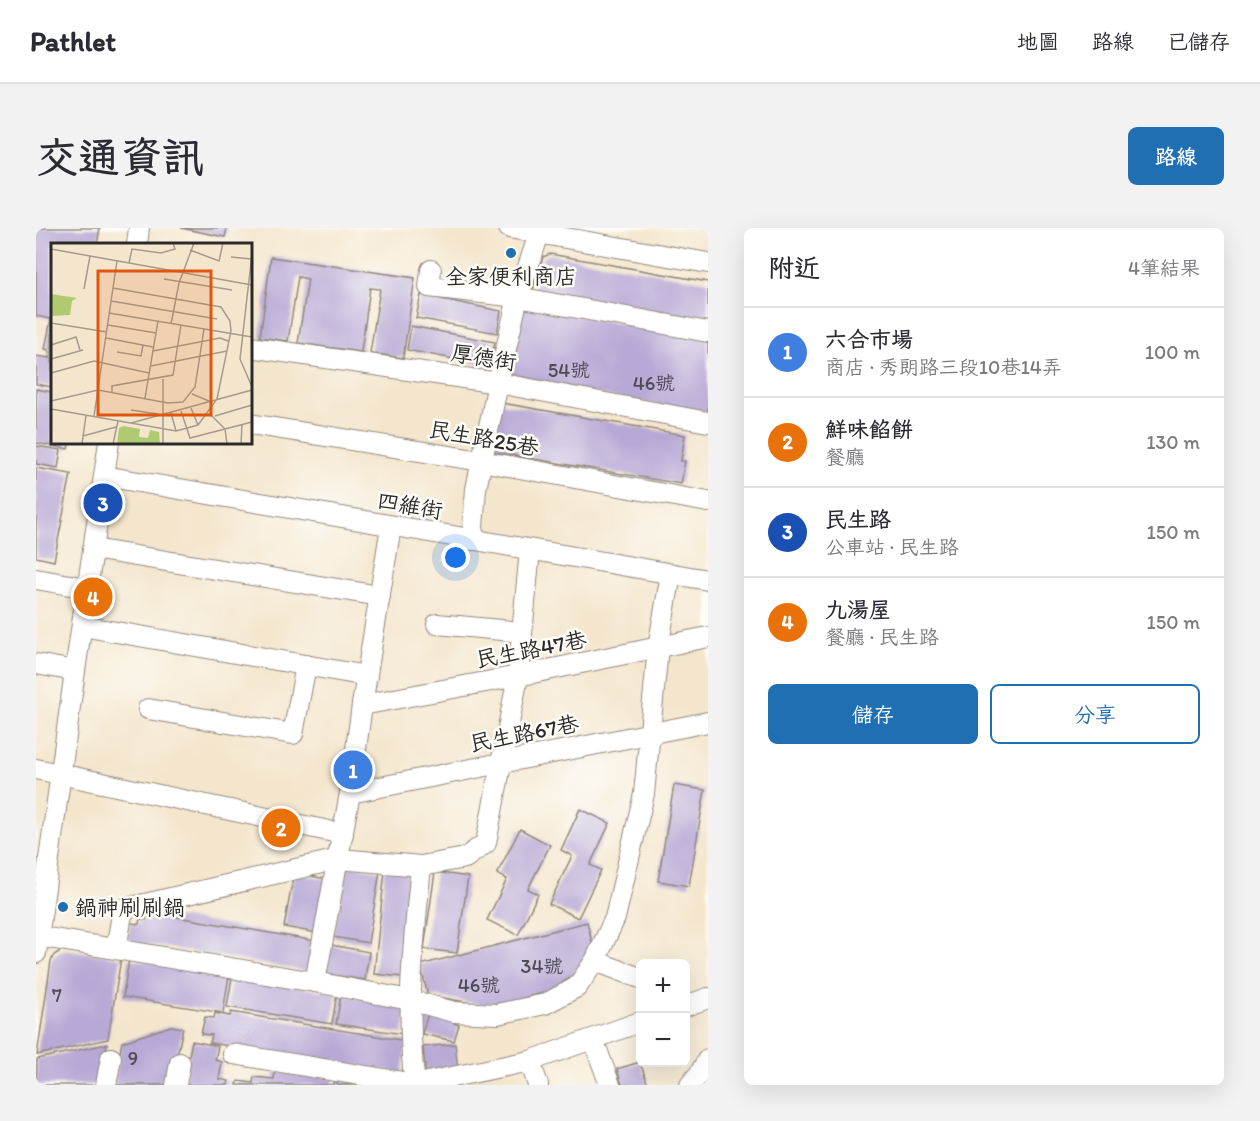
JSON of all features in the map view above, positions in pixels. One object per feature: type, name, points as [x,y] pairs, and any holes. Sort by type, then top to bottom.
[{"type":"street","points":[[137,243],[140,228]]},
{"type":"street","points":[[509,228],[540,231],[708,263]]},
{"type":"street","points":[[472,540],[476,489],[498,383],[518,297],[540,231]]},
{"type":"street","points":[[432,270],[429,287],[518,297],[708,332]]},
{"type":"street","name":"厚德街","points":[[252,348],[498,383],[708,422]]},
{"type":"street","name":"民生路25巷","points":[[252,424],[481,461],[708,502]]},
{"type":"street","points":[[109,444],[37,942],[116,949],[315,982],[410,1000],[454,1012],[497,1014],[545,1004],[576,987],[595,961],[615,918],[644,794],[648,733],[658,648],[671,574]]},
{"type":"street","name":"四維街","points":[[104,476],[708,580]]},
{"type":"street","points":[[315,982],[350,793],[391,526]]},
{"type":"street","points":[[93,549],[380,596]]},
{"type":"street","points":[[116,949],[123,909],[339,859],[421,867],[465,858],[486,843],[518,676],[530,550]]},
{"type":"street","points":[[36,579],[87,588]]},
{"type":"street","points":[[437,624],[522,632]]},
{"type":"street","points":[[82,626],[367,676]]},
{"type":"street","name":"民生路47巷","points":[[362,705],[708,637]]},
{"type":"street","points":[[36,664],[75,671]]},
{"type":"street","points":[[148,709],[293,734],[306,665]]},
{"type":"street","name":"民生路67巷","points":[[350,793],[708,722]]},
{"type":"street","points":[[36,769],[60,776],[343,834]]},
{"type":"street","points":[[414,1085],[410,1049],[410,1000],[421,867]]},
{"type":"street","points":[[595,961],[636,976]]},
{"type":"street","points":[[233,1054],[414,1085],[475,1079],[636,1024]]},
{"type":"street","points":[[593,1040],[610,1085]]},
{"type":"street","points":[[106,1085],[111,1058]]},
{"type":"street","points":[[530,1061],[538,1085]]},
{"type":"street","points":[[176,1085],[180,1063]]},
{"type":"building","points":[[36,228],[100,228],[97,243],[51,243],[51,319],[36,316]]},
{"type":"building","points":[[181,228],[227,228],[225,237]]},
{"type":"building","points":[[550,254],[708,282],[708,328],[532,293],[543,257]]},
{"type":"building","points":[[271,257],[415,278],[403,358],[370,353],[380,289],[370,288],[361,352],[298,343],[308,279],[298,277],[288,341],[260,337]]},
{"type":"building","points":[[421,295],[501,311],[497,333],[416,318]]},
{"type":"building","points":[[521,306],[708,339],[708,414],[508,378]]},
{"type":"building","points":[[51,319],[51,387],[36,384],[36,356],[50,358],[49,350],[45,349]]},
{"type":"building","points":[[411,326],[495,342],[490,366],[407,350]]},
{"type":"building","points":[[36,389],[51,392],[51,444],[69,444],[68,449],[36,443]]},
{"type":"building","points":[[496,402],[685,435],[681,461],[685,461],[681,484],[488,451]]},
{"type":"building","points":[[36,446],[61,450],[58,468],[36,464]]},
{"type":"building","points":[[36,468],[71,474],[54,561],[36,557]]},
{"type":"building","points":[[674,785],[705,790],[689,886],[658,881]]},
{"type":"building","points":[[580,809],[610,823],[590,865],[601,870],[578,918],[549,904],[572,856],[561,850]]},
{"type":"building","points":[[520,829],[550,845],[528,889],[538,894],[518,935],[487,920],[507,879],[497,874]]},
{"type":"building","points":[[345,865],[380,871],[368,943],[333,937]]},
{"type":"building","points":[[385,870],[415,873],[403,977],[374,974]]},
{"type":"building","points":[[435,872],[468,877],[457,953],[424,949]]},
{"type":"building","points":[[294,873],[327,879],[317,933],[284,927]]},
{"type":"building","points":[[148,912],[316,941],[311,972],[127,941],[130,923],[139,924],[140,919],[146,920]]},
{"type":"building","points":[[587,922],[594,951],[572,976],[550,991],[508,1002],[482,1005],[428,995],[420,965]]},
{"type":"building","points":[[331,945],[369,952],[365,980],[326,974]]},
{"type":"building","points":[[64,949],[121,958],[108,1039],[37,1055],[51,961],[54,955]]},
{"type":"building","points":[[129,959],[229,975],[223,1013],[123,997]]},
{"type":"building","points":[[232,977],[337,993],[332,1024],[227,1007]]},
{"type":"building","points":[[341,995],[408,1006],[403,1034],[336,1024]]},
{"type":"building","points":[[231,1012],[407,1041],[402,1073],[210,1043],[212,1035],[201,1034],[205,1017],[214,1018],[215,1013],[230,1016]]},
{"type":"building","points":[[428,1013],[456,1016],[454,1023],[459,1025],[454,1041],[422,1034]]},
{"type":"building","points":[[171,1026],[183,1028],[171,1085],[114,1085],[122,1042]]},
{"type":"building","points":[[192,1041],[218,1046],[215,1060],[222,1062],[219,1079],[229,1081],[228,1085],[183,1085]]},
{"type":"building","points":[[107,1044],[99,1085],[36,1085],[37,1059]]},
{"type":"building","points":[[455,1044],[458,1071],[426,1075],[423,1047]]},
{"type":"building","points":[[636,1063],[636,1067],[642,1067],[648,1085],[622,1085],[617,1069]]},
{"type":"building","points":[[275,1071],[334,1079],[333,1085],[237,1085],[238,1081],[253,1083],[254,1077],[274,1079]]},
{"type":"building","points":[[337,1080],[365,1085],[337,1085]]},
{"type":"place","name":"全家便利商店","points":[[511,253]]},
{"type":"place","name":"民生路","points":[[103,503]]},
{"type":"place","name":"九湯屋","points":[[93,597]]},
{"type":"place","name":"六合市場","points":[[353,770]]},
{"type":"place","name":"鮮味餡餅","points":[[281,828]]},
{"type":"place","name":"鍋神刷刷鍋","points":[[63,907]]}]
